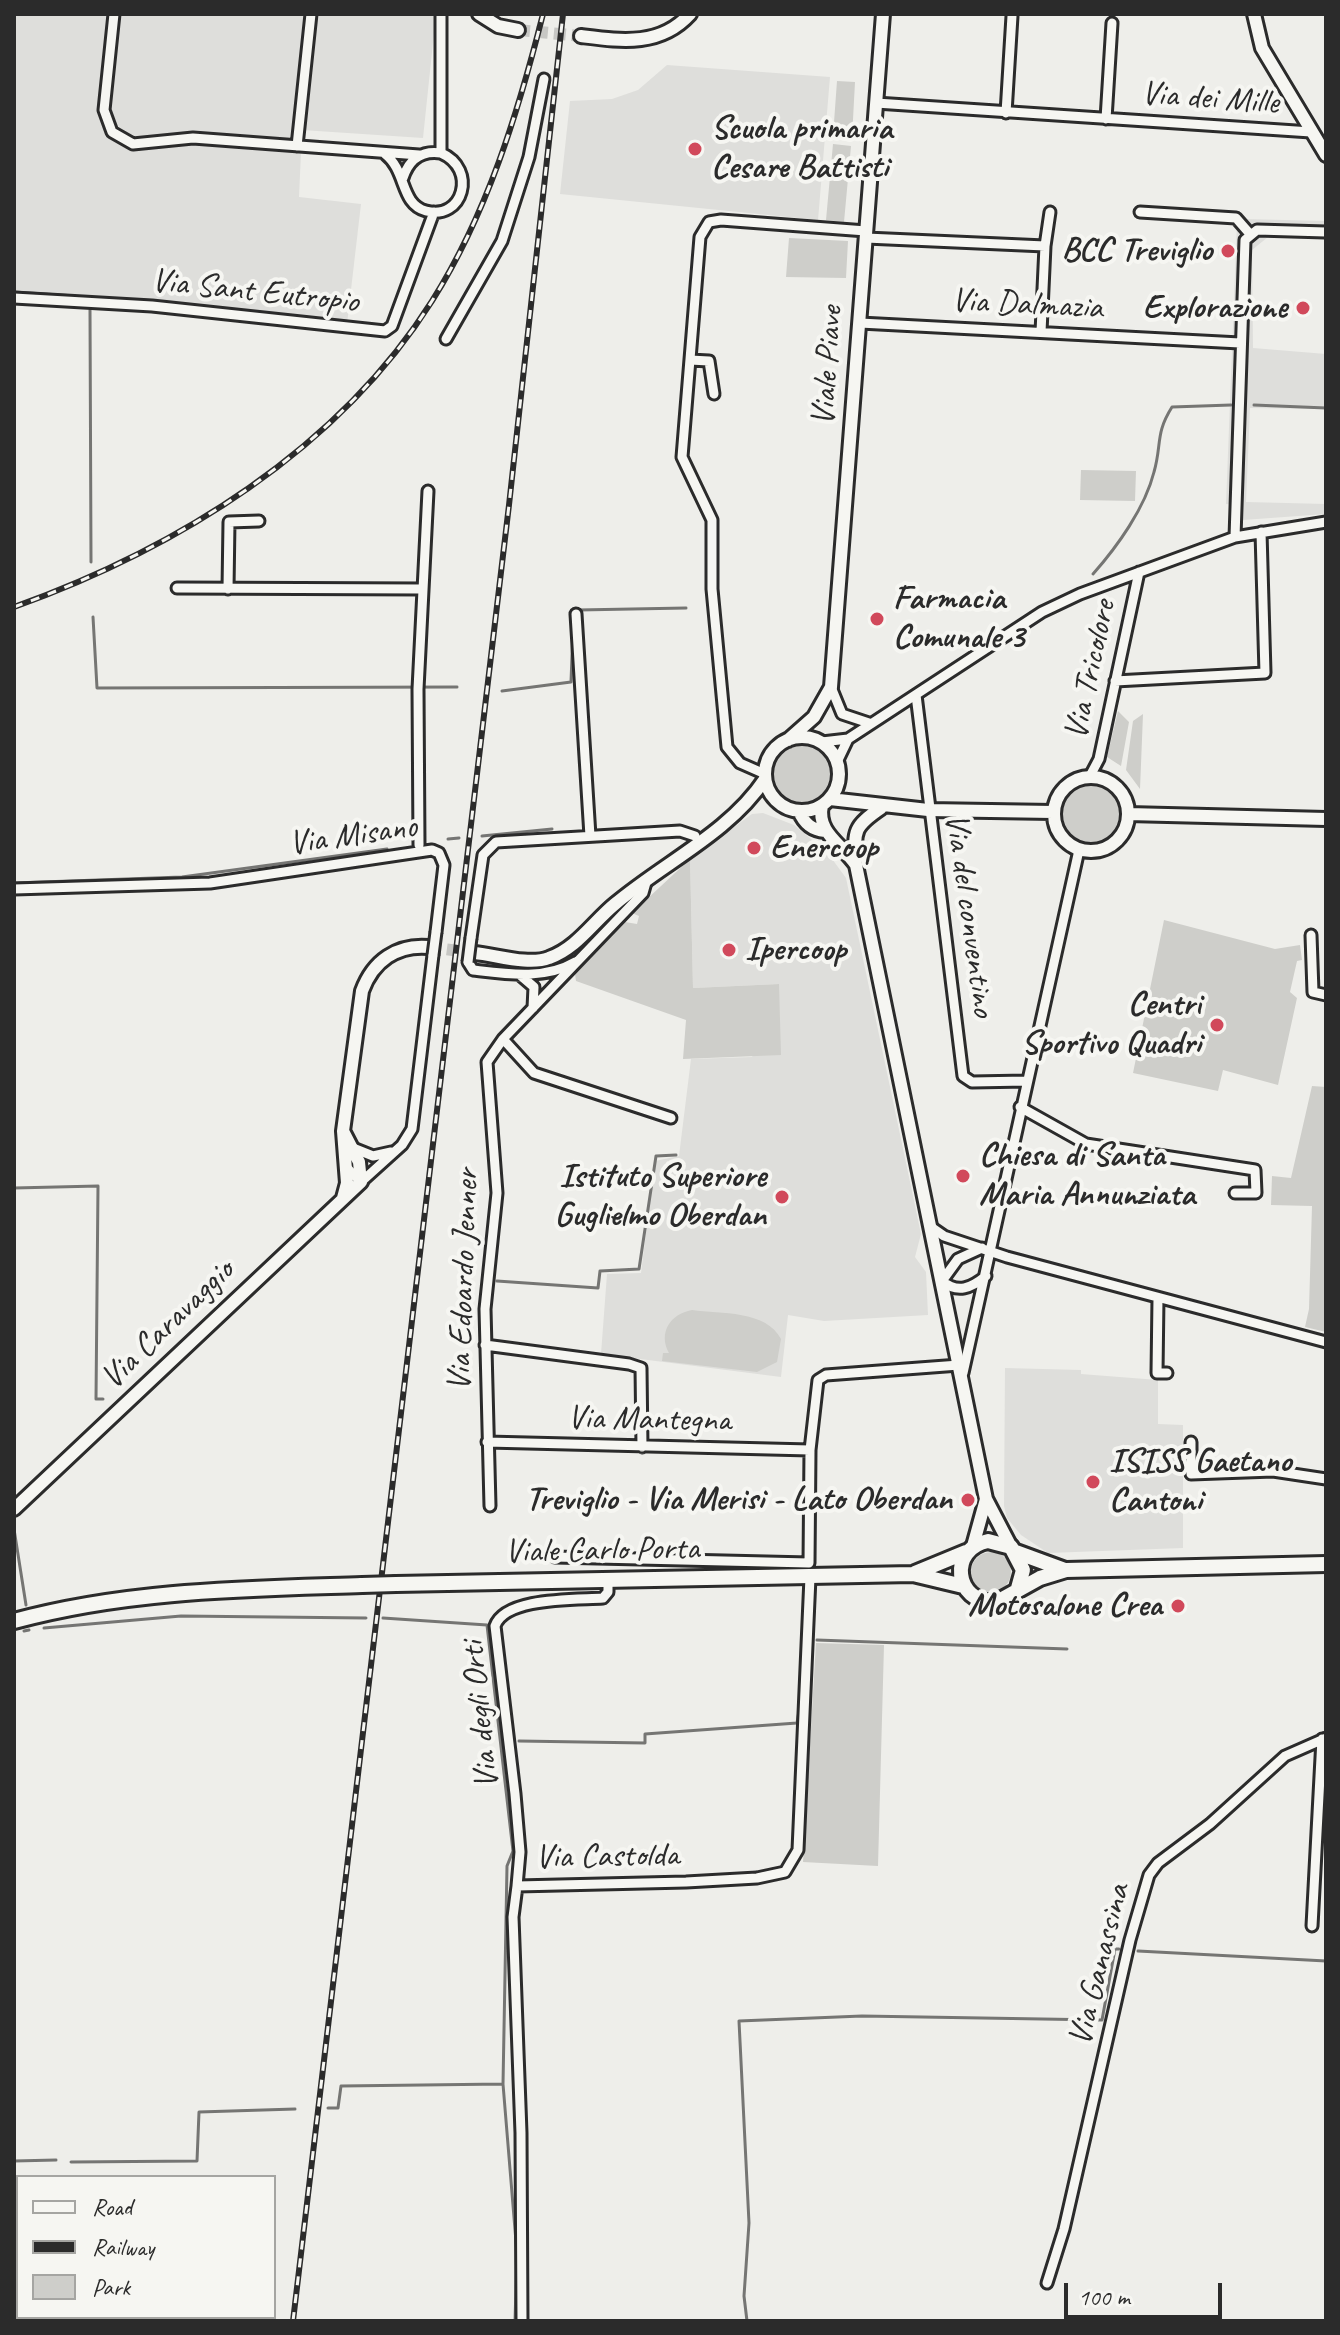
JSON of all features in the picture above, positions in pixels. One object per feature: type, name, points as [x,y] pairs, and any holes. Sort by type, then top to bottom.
[{"type":"main road","points":[[913,1574],[988,1541],[1066,1570]]},
{"type":"main road","points":[[970,1549],[960,1569],[963,1586],[976,1600],[985,1603],[1004,1601],[1018,1588],[1066,1570],[1326,1564]]},
{"type":"main road","points":[[1013,1550],[1023,1570],[1018,1588]]},
{"type":"main road","points":[[913,1574],[963,1586]]},
{"type":"main road","name":"Viale Carlo Porta","points":[[14,1621],[98,1602],[188,1591],[913,1574]]},
{"type":"street","points":[[114,14],[104,110],[106,121],[121,138],[133,144],[193,138],[385,154],[441,153],[457,163],[462,171],[463,190],[452,206],[434,212],[424,211],[408,198],[403,178],[385,154]]},
{"type":"street","points":[[297,146],[311,14]]},
{"type":"street","points":[[441,14],[441,153]]},
{"type":"street","points":[[479,14],[498,26],[518,30]]},
{"type":"street","points":[[581,36],[647,40],[668,32],[690,14]]},
{"type":"street","name":"Viale Piave","points":[[788,740],[814,717],[831,687],[883,14]]},
{"type":"street","points":[[1254,14],[1262,48],[1326,155]]},
{"type":"street","points":[[1006,113],[1012,16]]},
{"type":"street","name":"Via dei Mille","points":[[1106,119],[1112,23]]},
{"type":"street","points":[[446,339],[502,241],[529,157],[544,79]]},
{"type":"street","name":"Via dei Mille","points":[[876,103],[1311,132]]},
{"type":"street","points":[[403,178],[406,169],[419,155]]},
{"type":"street","name":"Via Sant Eutropio","points":[[14,298],[385,331],[392,326],[434,212]]},
{"type":"street","points":[[1041,332],[1045,246],[1050,212]]},
{"type":"street","points":[[1140,212],[1236,218],[1250,234]]},
{"type":"street","points":[[776,800],[765,776],[740,763],[729,753],[724,729],[712,589],[712,520],[682,457],[700,237],[709,222],[721,220],[1045,246]]},
{"type":"street","points":[[1235,537],[1243,248],[1250,234],[1257,230],[1326,232]]},
{"type":"street","name":"Via Dalmazia","points":[[860,323],[1240,343]]},
{"type":"street","points":[[690,360],[709,361],[714,394]]},
{"type":"street","points":[[419,845],[418,686],[428,491]]},
{"type":"street","points":[[228,589],[229,522],[259,521]]},
{"type":"street","points":[[855,801],[839,778],[837,762],[848,739],[1042,612],[1235,537],[1326,522]]},
{"type":"street","points":[[1115,681],[1265,673],[1261,532]]},
{"type":"street","name":"Via Tricolore","points":[[1090,776],[1099,759],[1139,572]]},
{"type":"street","points":[[177,588],[422,589]]},
{"type":"street","points":[[576,614],[590,836]]},
{"type":"street","points":[[831,687],[842,714],[869,723]]},
{"type":"street","name":"Via del conventino","points":[[916,695],[964,1079],[1026,1081]]},
{"type":"street","name":"Viale Piave","points":[[814,717],[818,741]]},
{"type":"street","points":[[472,957],[548,959],[571,947],[647,879],[721,826],[726,818],[747,803],[765,776],[769,757],[788,740],[848,739]]},
{"type":"street","points":[[818,741],[837,762]]},
{"type":"street","points":[[1090,776],[1102,778],[1116,787],[1126,801],[1128,814],[1124,830],[1113,844],[1098,851],[1079,850],[1060,836],[1053,812],[1057,798],[1066,786],[1090,776]]},
{"type":"street","points":[[839,778],[820,820],[825,831],[856,865]]},
{"type":"street","points":[[747,803],[776,800],[799,811],[826,802],[855,801],[881,808],[1053,812]]},
{"type":"street","points":[[881,808],[864,819],[855,833],[856,865],[986,1499],[1013,1550]]},
{"type":"street","points":[[799,811],[803,822],[816,831],[825,831]]},
{"type":"street","points":[[1128,814],[1326,819]]},
{"type":"street","points":[[679,854],[681,848],[695,836],[718,819],[726,818]]},
{"type":"street","points":[[575,962],[553,972],[518,974],[473,970],[471,938],[483,855],[490,845],[502,841],[680,831],[695,836]]},
{"type":"street","name":"Via Misano","points":[[14,889],[100,883],[210,883],[432,850],[439,853],[444,865],[431,951],[412,1129],[361,1182]]},
{"type":"street","points":[[962,1379],[986,1276],[986,1250],[1079,850]]},
{"type":"street","name":"Via Edoardo Jenner","points":[[490,1506],[485,1309],[497,1193],[487,1062],[503,1039],[643,893],[647,879]]},
{"type":"street","points":[[1311,935],[1313,992],[1326,995]]},
{"type":"street","points":[[342,1199],[346,1167],[343,1131],[365,983],[388,956],[406,948],[431,951]]},
{"type":"street","points":[[518,974],[534,987],[533,1008]]},
{"type":"street","points":[[503,1039],[534,1073],[671,1118]]},
{"type":"street","points":[[1020,1107],[1086,1144],[1255,1170],[1256,1193],[1235,1193]]},
{"type":"street","points":[[343,1131],[359,1162],[361,1182]]},
{"type":"street","points":[[351,1146],[373,1156],[395,1150]]},
{"type":"street","points":[[346,1167],[361,1182]]},
{"type":"street","name":"Via Caravaggio","points":[[14,1509],[361,1182]]},
{"type":"street","points":[[931,1227],[944,1236],[986,1250],[1326,1342]]},
{"type":"street","points":[[942,1281],[958,1259],[986,1250]]},
{"type":"street","points":[[942,1281],[950,1288],[965,1289],[986,1276]]},
{"type":"street","points":[[1158,1298],[1157,1373],[1167,1373]]},
{"type":"street","points":[[485,1345],[635,1364],[641,1368],[642,1447]]},
{"type":"street","points":[[555,1557],[809,1563],[810,1450],[815,1387],[822,1376],[959,1365]]},
{"type":"street","name":"Via Mantegna","points":[[487,1442],[810,1450]]},
{"type":"street","points":[[1191,1442],[1191,1474],[1273,1471],[1326,1479]]},
{"type":"street","points":[[970,1549],[986,1499]]},
{"type":"street","name":"Via Castolda","points":[[522,2321],[521,2133],[513,1917],[517,1886],[686,1882],[757,1878],[785,1872],[798,1850],[810,1577]]},
{"type":"street","name":"Via degli Orti","points":[[517,1886],[520,1852],[515,1794],[495,1633],[502,1612],[516,1606],[603,1598],[608,1592],[608,1582]]},
{"type":"street","name":"Via Ganassina","points":[[1047,2283],[1067,2217],[1130,1940],[1149,1875],[1158,1863],[1210,1824],[1285,1756],[1324,1738],[1312,1926]]},
{"type":"shaded area","points":[[14,14],[436,14],[423,138],[302,130],[299,197],[361,204],[347,324],[14,293]]},
{"type":"shaded area","name":"Scuola primaria Cesare Battisti","points":[[667,65],[830,77],[818,220],[560,194],[570,101],[612,99],[638,90]]},
{"type":"shaded area","points":[[1244,219],[1326,221],[1326,240],[1268,237],[1252,250],[1253,348],[1326,354],[1326,409],[1250,408],[1246,502],[1326,504],[1326,514],[1243,520],[1242,505],[1226,504],[1237,224]]},
{"type":"shaded area","name":"Istituto Superiore Guglielmo Oberdan","points":[[763,813],[794,825],[827,852],[846,878],[921,1234],[915,1257],[926,1272],[928,1315],[824,1321],[788,1315],[781,1377],[601,1354],[607,1274],[641,1273],[655,1161],[679,1156],[691,1059],[752,1057],[779,984],[693,988],[690,859],[752,814]]},
{"type":"shaded area","name":"ISISS Gaetano Cantoni","points":[[1005,1368],[1081,1370],[1081,1374],[1158,1380],[1158,1424],[1183,1425],[1183,1548],[1048,1553],[1021,1535],[1007,1518],[1004,1506]]},
{"type":"green space","points":[[837,81],[855,82],[852,138],[833,136]]},
{"type":"green space","points":[[833,144],[851,146],[844,222],[826,220]]},
{"type":"green space","points":[[789,238],[848,241],[846,278],[786,277]]},
{"type":"green space","points":[[1081,470],[1136,471],[1135,501],[1080,500]]},
{"type":"green space","points":[[1118,711],[1129,722],[1121,766],[1107,757]]},
{"type":"green space","points":[[1143,714],[1140,789],[1126,770],[1133,721]]},
{"type":"green space","points":[[802,744],[814,746],[823,753],[830,762],[830,786],[823,795],[814,802],[802,804],[790,802],[781,795],[774,786],[772,774],[774,762],[781,753],[790,746]]},
{"type":"green space","points":[[1090,783],[1112,792],[1121,814],[1112,836],[1090,845],[1068,836],[1059,814],[1068,792]]},
{"type":"green space","points":[[690,859],[693,988],[779,984],[781,1055],[683,1059],[686,1020],[576,981],[575,974],[625,922],[637,924],[639,916],[632,913]]},
{"type":"green space","name":"Centri Sportivo Quadri","points":[[1164,920],[1275,949],[1300,945],[1302,960],[1297,961],[1290,992],[1297,998],[1278,1085],[1223,1070],[1218,1091],[1133,1073]]},
{"type":"green space","points":[[1312,1086],[1326,1087],[1326,1332],[1305,1327],[1309,1309],[1312,1206],[1271,1205],[1272,1176],[1291,1178]]},
{"type":"green space","points":[[692,1310],[742,1315],[765,1323],[781,1339],[777,1362],[757,1372],[662,1361],[663,1353],[669,1353],[665,1338],[668,1326],[684,1312]]},
{"type":"green space","points":[[991,1552],[1005,1558],[1011,1572],[1005,1586],[991,1592],[977,1586],[971,1572],[977,1558]]},
{"type":"green space","points":[[816,1643],[884,1645],[878,1866],[803,1862]]},
{"type":"waterway","points":[[14,292],[75,296]]},
{"type":"waterway","points":[[90,310],[91,562]]},
{"type":"waterway","points":[[1093,574],[1120,539],[1144,499],[1154,472],[1163,425],[1172,407],[1231,405]]},
{"type":"waterway","points":[[1254,405],[1326,408]]},
{"type":"waterway","points":[[578,610],[686,608]]},
{"type":"waterway","points":[[93,617],[97,688],[457,687]]},
{"type":"waterway","points":[[502,691],[571,682],[573,630]]},
{"type":"waterway","points":[[482,836],[552,829]]},
{"type":"waterway","points":[[448,839],[459,838]]},
{"type":"waterway","points":[[14,883],[182,877],[387,849]]},
{"type":"waterway","points":[[497,1281],[598,1288],[600,1271],[639,1269],[656,1156],[676,1155]]},
{"type":"waterway","points":[[14,1188],[98,1186],[96,1399],[103,1399]]},
{"type":"waterway","points":[[14,1529],[26,1605]]},
{"type":"waterway","points":[[44,1628],[181,1616],[366,1618]]},
{"type":"waterway","points":[[383,1618],[487,1625],[513,1851],[507,1866],[503,2084],[517,2254],[515,2321]]},
{"type":"waterway","points":[[24,1631],[29,1630]]},
{"type":"waterway","points":[[817,1640],[1067,1649]]},
{"type":"waterway","points":[[519,1741],[645,1743],[645,1734],[797,1723],[800,1705]]},
{"type":"waterway","points":[[747,2321],[744,2296],[749,2223],[739,2021],[862,2016],[1102,2020],[1115,1949],[1119,1949]]},
{"type":"waterway","points":[[1138,1951],[1326,1961]]},
{"type":"waterway","points":[[328,2108],[338,2108],[341,2086],[503,2084]]},
{"type":"waterway","points":[[71,2162],[197,2161],[199,2112],[295,2109]]},
{"type":"waterway","points":[[14,2161],[56,2160]]},
{"type":"tunnel","points":[[518,30],[581,36]]},
{"type":"tunnel","points":[[429,947],[475,953]]},
{"type":"railway","points":[[14,607],[134,556],[193,524],[248,488],[301,448],[350,404],[394,355],[452,268],[485,198],[523,88],[543,14]]},
{"type":"railway","points":[[293,2321],[509,505],[563,14]]},
{"type":"place","name":"Scuola primaria Cesare Battisti","points":[[695,149]]},
{"type":"place","name":"BCC Treviglio","points":[[1228,251]]},
{"type":"place","name":"Explorazione","points":[[1303,308]]},
{"type":"place","name":"Farmacia Comunale 3","points":[[877,619]]},
{"type":"place","name":"Enercoop","points":[[754,848]]},
{"type":"place","name":"Ipercoop","points":[[729,950]]},
{"type":"place","name":"Centri Sportivo Quadri","points":[[1217,1025]]},
{"type":"place","name":"Chiesa di Santa Maria Annunziata","points":[[963,1176]]},
{"type":"place","name":"Istituto Superiore Guglielmo Oberdan","points":[[782,1197]]},
{"type":"place","name":"ISISS Gaetano Cantoni","points":[[1093,1482]]},
{"type":"place","name":"Treviglio - Via Merisi - Lato Oberdan","points":[[968,1500]]},
{"type":"place","name":"Motosalone Crea","points":[[1178,1606]]}]
